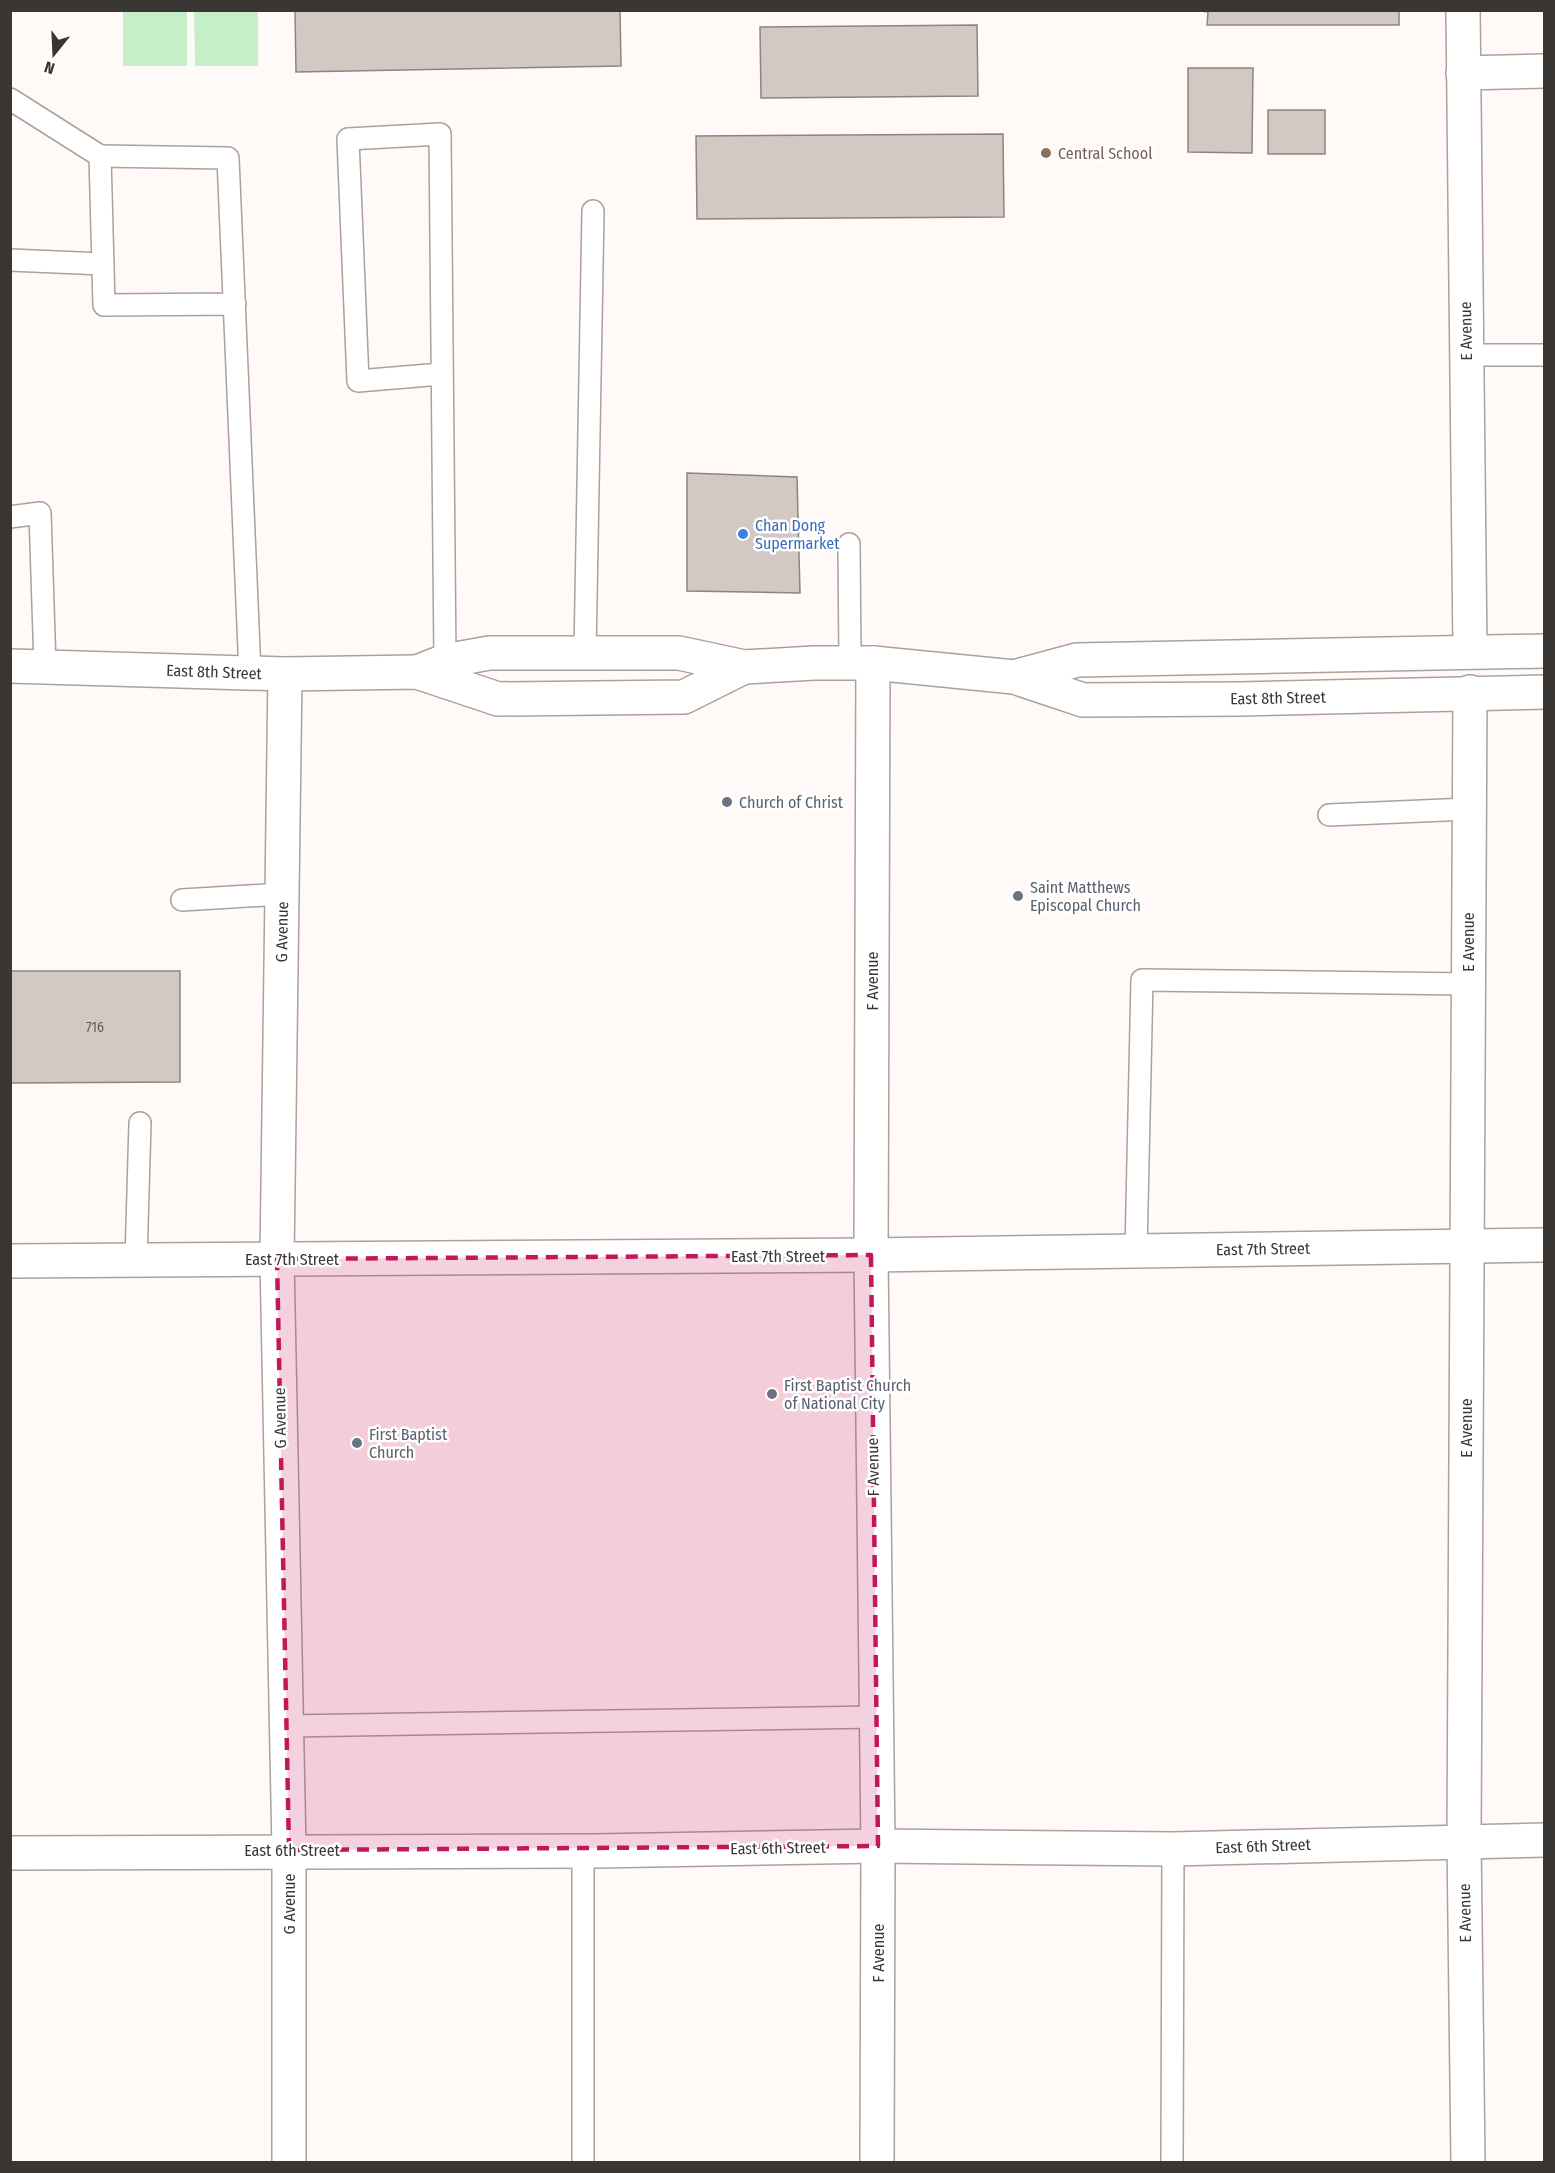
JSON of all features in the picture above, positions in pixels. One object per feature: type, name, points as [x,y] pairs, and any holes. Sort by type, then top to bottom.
[{"type":"street","name":"E Avenue","points":[[1463,10],[1470,651]]},
{"type":"street","points":[[1463,73],[1545,71]]},
{"type":"street","name":"East 8th Street","points":[[1014,677],[1077,660],[1545,651]]},
{"type":"street","name":"East 8th Street","points":[[10,666],[285,674],[431,667],[489,653],[679,653],[744,667],[862,663],[1014,677],[1083,700],[1545,692]]},
{"type":"street","name":"F Avenue","points":[[862,663],[877,1717],[877,2163]]},
{"type":"street","name":"East 8th Street","points":[[431,667],[498,699],[684,697],[744,667]]},
{"type":"street","name":"G Avenue","points":[[285,674],[277,1259],[289,1850],[289,2163]]},
{"type":"street","name":"E Avenue","points":[[1468,2163],[1464,1840],[1470,693]]},
{"type":"street","name":"East 7th Street","points":[[10,1261],[871,1256],[1545,1245]]},
{"type":"street","name":"East 6th Street","points":[[10,1852],[583,1851],[878,1846],[1173,1849],[1545,1839]]},
{"type":"lane","points":[[10,99],[100,156],[228,158],[250,674]]},
{"type":"lane","points":[[431,667],[441,374],[440,134],[348,139],[358,381],[441,374]]},
{"type":"lane","points":[[100,156],[104,305],[235,304]]},
{"type":"lane","points":[[585,654],[593,211]]},
{"type":"lane","points":[[10,260],[103,264]]},
{"type":"lane","points":[[1466,355],[1545,355]]},
{"type":"lane","points":[[10,517],[40,513],[45,666]]},
{"type":"lane","points":[[849,543],[862,663]]},
{"type":"lane","points":[[1329,815],[1468,809]]},
{"type":"lane","points":[[182,900],[282,894]]},
{"type":"lane","points":[[1136,1251],[1142,980],[1468,984]]},
{"type":"lane","points":[[136,1260],[140,1123]]},
{"type":"lane","points":[[286,1726],[877,1717]]},
{"type":"lane","points":[[1172,2163],[1173,1849]]},
{"type":"lane","points":[[583,1851],[584,2163]]},
{"type":"highlighted area","points":[[871,1255],[878,1846],[289,1850],[277,1259]]},
{"type":"green space","points":[[123,11],[187,11],[187,66],[123,66]]},
{"type":"green space","points":[[194,11],[258,11],[258,66],[195,66]]},
{"type":"building","points":[[295,10],[620,10],[621,66],[296,72]]},
{"type":"building","points":[[1194,10],[1399,10],[1399,25],[1207,25],[1208,12]]},
{"type":"building","points":[[977,25],[978,96],[761,98],[760,27]]},
{"type":"building","points":[[1188,68],[1253,68],[1252,153],[1188,152]]},
{"type":"building","points":[[1268,110],[1325,110],[1325,154],[1268,154]]},
{"type":"building","points":[[1003,134],[1004,217],[697,219],[696,136]]},
{"type":"building","name":"Chan Dong Supermarket","points":[[687,473],[797,477],[800,593],[687,591]]},
{"type":"building","points":[[10,971],[180,971],[180,1082],[10,1083]]},
{"type":"place","name":"Central School","points":[[1046,153]]},
{"type":"place","name":"Chan Dong Supermarket","points":[[743,534]]},
{"type":"place","name":"Church of Christ","points":[[727,802]]},
{"type":"place","name":"Saint Matthews Episcopal Church","points":[[1018,896]]},
{"type":"place","name":"First Baptist Church of National City","points":[[772,1394]]},
{"type":"place","name":"First Baptist Church","points":[[357,1443]]}]
